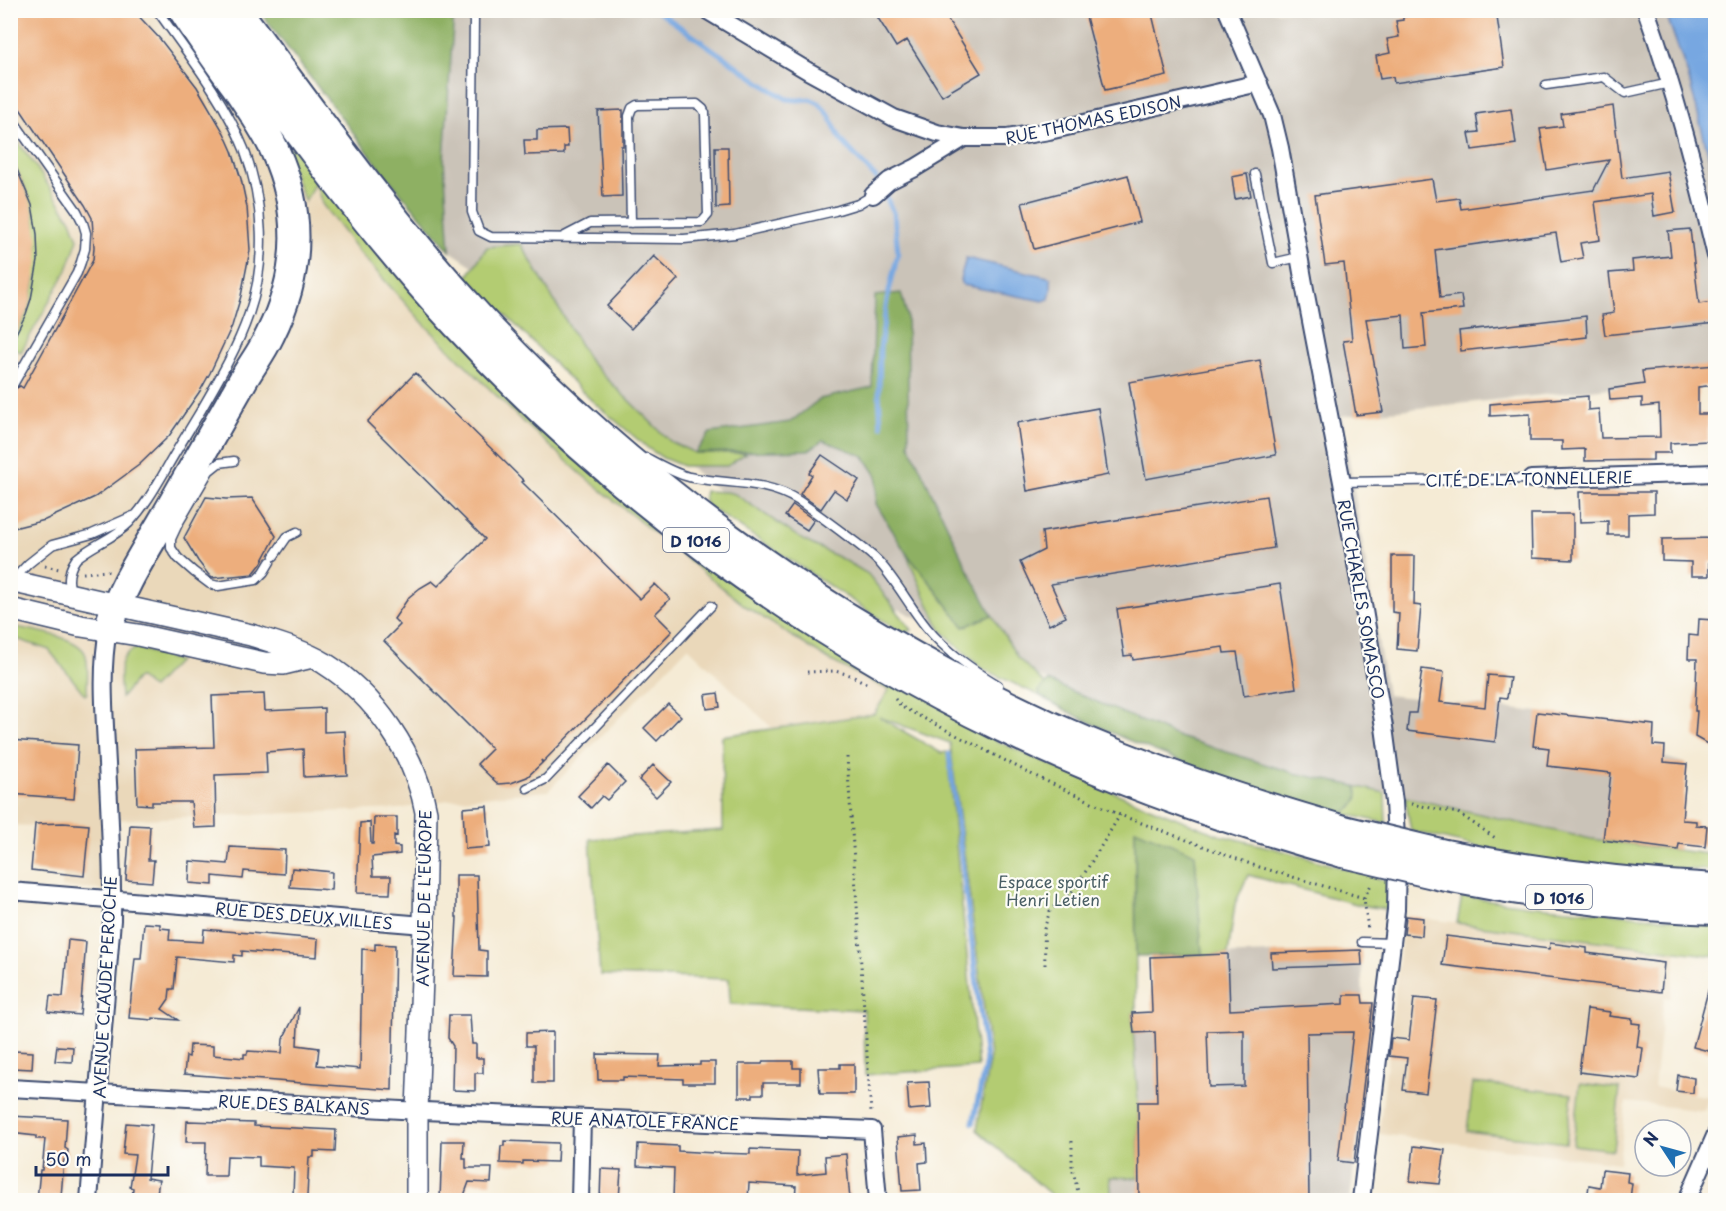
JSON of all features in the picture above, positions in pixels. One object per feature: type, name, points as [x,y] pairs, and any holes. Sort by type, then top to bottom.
[{"type":"highway","points":[[112,618],[196,462],[269,338],[289,289],[294,262],[295,237],[287,182],[274,150],[252,111],[183,10]]},
{"type":"highway","name":"D 1016","points":[[209,10],[373,229],[458,327],[518,388],[579,445],[645,501],[777,598],[855,647],[921,686],[1011,732],[1112,776],[1265,831],[1344,842],[1444,865],[1509,867],[1644,884],[1716,910]]},
{"type":"highway","name":"D 1016","points":[[237,10],[379,200],[480,318],[575,411],[652,478],[695,511],[758,558],[842,613],[902,649],[982,692],[1090,742],[1344,842]]},
{"type":"highway","name":"D 1016","points":[[1677,897],[1716,888]]},
{"type":"street","name":"RUE THOMAS EDISON","points":[[705,10],[808,71],[894,118],[937,133],[964,138],[1007,138],[1049,131],[1259,83]]},
{"type":"street","name":"RUE CHARLES SOMASCO","points":[[1227,10],[1272,115],[1280,147],[1342,482],[1384,727],[1394,802],[1398,869],[1393,940],[1361,1200]]},
{"type":"street","points":[[1646,10],[1691,154],[1716,256]]},
{"type":"street","points":[[873,195],[889,181],[964,138]]},
{"type":"street","name":"CITÉ DE LA TONNELLERIE","points":[[1530,479],[1716,473]]},
{"type":"street","name":"AVENUE DE L'EUROPE","points":[[11,582],[72,595],[112,618]]},
{"type":"street","name":"AVENUE DE L'EUROPE","points":[[10,609],[81,626],[112,618],[251,635],[312,657],[334,670],[365,697],[387,722],[402,747],[418,784],[426,812],[417,1111],[417,1200]]},
{"type":"street","name":"AVENUE CLAUDE PEROCHE","points":[[90,1200],[112,899],[104,658],[112,618]]},
{"type":"street","name":"RUE DES DEUX VILLES","points":[[10,891],[424,925]]},
{"type":"street","name":"RUE DES BALKANS","points":[[10,1088],[417,1111]]},
{"type":"street","name":"RUE ANATOLE FRANCE","points":[[417,1111],[872,1130]]},
{"type":"street","points":[[580,1200],[582,1118]]},
{"type":"street","points":[[872,1130],[878,1200]]},
{"type":"street","points":[[1687,1200],[1716,1134]]},
{"type":"lane","points":[[72,595],[69,583],[70,570],[81,554],[119,532],[148,501],[238,341],[256,290],[261,243],[258,202],[244,150],[209,84],[157,10]]},
{"type":"lane","points":[[474,16],[472,212],[479,231],[491,237],[656,242],[735,234],[835,211],[858,204],[873,195]]},
{"type":"lane","points":[[1546,85],[1604,77],[1625,93],[1670,83]]},
{"type":"lane","points":[[562,238],[590,223],[631,223],[702,222],[708,215],[705,113],[697,104],[637,105],[632,108],[629,116],[631,223]]},
{"type":"lane","points":[[10,116],[77,211],[83,223],[86,242],[77,273],[14,383]]},
{"type":"lane","points":[[1256,174],[1273,263],[1299,257]]},
{"type":"lane","points":[[575,411],[632,448]]},
{"type":"lane","points":[[641,454],[666,468],[687,476],[763,486],[785,492],[796,499],[872,555],[941,644],[971,668],[1002,688]]},
{"type":"lane","points":[[234,462],[219,463],[209,471],[178,524],[171,539],[171,548],[178,558],[210,584],[218,586],[256,580],[264,572],[287,537],[297,532]]},
{"type":"lane","name":"CITÉ DE LA TONNELLERIE","points":[[1342,482],[1530,479]]},
{"type":"lane","points":[[11,582],[28,564],[52,545],[92,534],[137,514]]},
{"type":"lane","points":[[527,788],[546,779],[711,606]]},
{"type":"lane","points":[[1032,707],[1090,742]]},
{"type":"lane","points":[[1362,942],[1393,940]]},
{"type":"path","points":[[28,564],[86,573],[110,571]]},
{"type":"path","points":[[807,672],[835,671],[872,685]]},
{"type":"path","points":[[893,697],[902,707],[1033,775],[1120,815],[1256,866],[1364,898],[1368,934],[1393,940]]},
{"type":"path","points":[[847,757],[872,1130]]},
{"type":"path","points":[[1394,802],[1458,813],[1501,842]]},
{"type":"path","points":[[1045,965],[1044,929],[1050,911],[1075,889],[1120,815]]},
{"type":"path","points":[[1072,1141],[1072,1167],[1080,1200]]},
{"type":"shaded area","points":[[11,11],[167,11],[229,98],[258,152],[291,150],[889,690],[875,714],[772,728],[688,647],[548,791],[448,800],[399,809],[110,820],[112,891],[62,887],[67,823],[35,824],[34,826],[11,825]]},
{"type":"shaded area","points":[[259,11],[1665,11],[1688,75],[1715,181],[1715,377],[1342,416],[1387,695],[1654,725],[1652,745],[1665,746],[1664,757],[1687,764],[1678,850],[1591,839],[1294,773],[1179,737],[1048,681],[888,604],[718,490],[598,392],[503,286],[450,251],[387,177]]},
{"type":"shaded area","points":[[1404,916],[1677,950],[1671,998],[1664,997],[1654,1087],[1709,1097],[1704,1111],[1626,1102],[1619,1163],[1379,1134]]},
{"type":"shaded area","points":[[1361,950],[1363,1002],[1373,1003],[1350,1200],[1112,1200],[1110,1177],[1138,1178],[1138,1102],[1132,1013],[1152,1012],[1150,957]]},
{"type":"green space","points":[[259,11],[454,11],[444,160],[450,251],[387,177]]},
{"type":"green space","points":[[10,131],[71,220],[78,239],[67,270],[21,352],[11,345],[31,299],[37,248],[34,214],[28,194],[11,158]]},
{"type":"green space","name":"Espace sportif Henri Letien","points":[[297,147],[384,260],[997,741],[1127,798],[1219,835],[1391,882],[1391,910],[1360,905],[1248,875],[1235,904],[1228,954],[1202,955],[1195,854],[1135,830],[1136,1013],[1132,1013],[1138,1102],[1139,1178],[1110,1177],[1112,1200],[1057,1200],[977,1130],[990,1056],[950,743],[879,717],[941,753],[947,752],[978,1067],[865,1075],[864,1010],[730,1004],[729,979],[600,975],[590,839],[723,830],[722,736],[874,714],[889,690],[829,660],[745,606],[581,474],[518,417],[425,325],[358,251],[322,204],[315,182],[305,202],[284,150]]},
{"type":"green space","points":[[521,244],[590,362],[671,442],[695,453],[746,453],[727,466],[683,466],[649,449],[591,400],[467,277],[487,247]]},
{"type":"green space","points":[[901,293],[907,315],[909,444],[966,566],[992,615],[964,627],[906,553],[876,504],[877,476],[864,456],[823,440],[809,450],[695,453],[710,433],[790,422],[820,399],[872,387],[875,296]]},
{"type":"green space","points":[[705,491],[735,494],[803,540],[868,574],[912,630],[906,633],[894,628],[706,505]]},
{"type":"green space","points":[[906,553],[964,627],[992,615],[1018,658],[1045,684],[1039,690],[1040,696],[981,668],[941,630]]},
{"type":"green space","points":[[11,626],[53,635],[75,643],[82,649],[86,656],[87,693],[85,695],[49,650],[11,637]]},
{"type":"green space","points":[[137,648],[178,661],[152,688],[138,677],[121,698],[120,668],[125,656]]},
{"type":"green space","points":[[1048,681],[1179,737],[1294,773],[1355,786],[1357,799],[1353,806],[1345,812],[1324,811],[1179,761],[1108,731],[1040,696],[1039,690]]},
{"type":"green space","points":[[1355,786],[1385,793],[1386,823],[1340,813],[1352,808],[1358,791]]},
{"type":"green space","points":[[1405,797],[1591,839],[1715,855],[1715,870],[1595,868],[1538,861],[1411,831]]},
{"type":"green space","points":[[1135,829],[1195,854],[1202,955],[1136,956]]},
{"type":"green space","points":[[1462,896],[1526,905],[1715,923],[1715,956],[1457,923]]},
{"type":"green space","points":[[1473,1083],[1572,1094],[1566,1143],[1467,1131]]},
{"type":"green space","points":[[1580,1084],[1620,1089],[1613,1150],[1573,1145]]},
{"type":"water","points":[[1665,11],[1715,11],[1715,181],[1688,75]]},
{"type":"water","points":[[966,258],[1051,278],[1049,299],[1043,301],[963,285],[960,280]]},
{"type":"building","points":[[10,10],[133,10],[160,39],[197,87],[224,133],[241,179],[247,207],[250,250],[241,296],[232,326],[200,391],[169,436],[139,465],[95,497],[45,520],[10,529],[10,388],[15,389],[20,386],[23,388],[93,260],[94,247],[92,218],[85,205],[10,94]]},
{"type":"building","points":[[873,10],[942,10],[981,73],[942,96],[907,40],[896,47]]},
{"type":"building","points":[[1097,10],[1151,10],[1167,76],[1105,90],[1085,13]]},
{"type":"building","points":[[1447,10],[1496,10],[1504,67],[1394,83],[1393,77],[1380,79],[1376,56],[1390,53],[1387,39],[1399,37],[1396,21],[1403,20],[1403,17]]},
{"type":"building","points":[[1613,106],[1622,178],[1668,171],[1675,212],[1654,216],[1651,194],[1595,202],[1600,240],[1580,243],[1583,258],[1561,262],[1556,233],[1435,250],[1440,298],[1461,295],[1463,309],[1423,313],[1426,347],[1405,349],[1403,315],[1366,319],[1383,412],[1356,415],[1343,341],[1352,340],[1344,263],[1325,265],[1315,195],[1432,179],[1436,201],[1459,198],[1461,209],[1593,191],[1609,160],[1547,170],[1540,129],[1563,126],[1561,114]]},
{"type":"building","points":[[1511,109],[1516,144],[1472,150],[1469,133],[1479,132],[1476,114]]},
{"type":"building","points":[[623,110],[622,196],[603,197],[598,111]]},
{"type":"building","points":[[567,129],[568,147],[564,147],[564,154],[525,155],[524,140],[537,140],[537,130]]},
{"type":"building","points":[[715,147],[728,147],[729,207],[716,208]]},
{"type":"building","points":[[10,153],[32,205],[37,234],[38,261],[26,314],[10,345]]},
{"type":"building","points":[[1247,174],[1251,196],[1235,199],[1232,177]]},
{"type":"building","points":[[1128,175],[1140,222],[1034,249],[1022,203]]},
{"type":"building","points":[[1690,229],[1699,304],[1712,302],[1716,323],[1605,335],[1602,315],[1614,313],[1609,273],[1633,271],[1632,260],[1671,256],[1668,231]]},
{"type":"building","points":[[654,256],[678,279],[631,329],[607,306]]},
{"type":"building","points":[[1586,316],[1587,337],[1461,351],[1459,331]]},
{"type":"building","points":[[1260,360],[1276,455],[1146,479],[1129,382]]},
{"type":"building","points":[[1716,365],[1716,385],[1698,387],[1698,414],[1708,414],[1708,441],[1670,443],[1670,453],[1653,453],[1653,460],[1585,461],[1585,449],[1562,450],[1562,441],[1530,441],[1530,414],[1490,416],[1490,404],[1588,396],[1588,410],[1599,409],[1601,438],[1660,437],[1659,405],[1642,407],[1642,398],[1610,400],[1609,389],[1644,384],[1642,371]]},
{"type":"building","points":[[415,373],[640,599],[655,584],[670,599],[655,614],[672,631],[543,762],[541,760],[542,763],[527,777],[511,783],[498,784],[477,764],[492,749],[384,641],[400,625],[394,619],[409,597],[432,581],[438,586],[485,539],[367,422]]},
{"type":"building","points":[[1098,408],[1108,475],[1027,491],[1017,423]]},
{"type":"building","points":[[822,455],[859,480],[847,499],[834,490],[821,509],[800,494],[812,475],[809,473]]},
{"type":"building","points":[[1579,492],[1654,492],[1654,513],[1628,514],[1628,535],[1608,535],[1608,521],[1580,522]]},
{"type":"building","points":[[1266,496],[1274,548],[1051,584],[1066,617],[1049,625],[1020,562],[1044,550],[1042,532]]},
{"type":"building","points":[[206,497],[252,498],[276,536],[253,574],[212,578],[198,561],[184,538]]},
{"type":"building","points":[[793,505],[814,520],[807,530],[785,516]]},
{"type":"building","points":[[1531,514],[1573,514],[1573,560],[1532,558]]},
{"type":"building","points":[[1716,538],[1716,562],[1709,562],[1709,576],[1691,576],[1691,562],[1662,561],[1662,539]]},
{"type":"building","points":[[1392,556],[1415,556],[1414,605],[1421,606],[1417,651],[1397,649],[1399,613],[1392,612]]},
{"type":"building","points":[[1280,584],[1296,688],[1244,696],[1237,652],[1224,653],[1223,647],[1133,660],[1132,655],[1124,656],[1117,609]]},
{"type":"building","points":[[1699,619],[1714,620],[1716,749],[1695,737],[1697,659],[1688,659],[1689,635],[1698,636]]},
{"type":"building","points":[[1422,669],[1444,672],[1440,702],[1485,707],[1488,675],[1510,677],[1507,698],[1500,697],[1495,742],[1407,731],[1409,713],[1416,713]]},
{"type":"building","points":[[718,693],[720,707],[707,709],[705,695]]},
{"type":"building","points":[[264,694],[265,711],[324,708],[324,732],[345,731],[347,775],[304,777],[303,749],[266,752],[267,773],[215,775],[216,827],[194,828],[191,802],[137,804],[135,749],[214,747],[212,696]]},
{"type":"building","points":[[668,704],[681,716],[657,741],[644,728]]},
{"type":"building","points":[[1537,712],[1654,725],[1653,745],[1665,746],[1664,762],[1687,764],[1682,820],[1696,821],[1696,825],[1707,826],[1705,847],[1679,844],[1678,850],[1603,840],[1611,773],[1547,766],[1549,748],[1533,746]]},
{"type":"building","points":[[10,740],[78,745],[74,799],[10,794]]},
{"type":"building","points":[[608,765],[625,782],[607,800],[602,796],[591,808],[578,796]]},
{"type":"building","points":[[653,765],[671,782],[656,797],[639,780]]},
{"type":"building","points":[[487,806],[490,847],[465,849],[463,808]]},
{"type":"building","points":[[374,817],[397,817],[397,836],[394,835],[394,846],[400,847],[400,854],[372,857],[373,876],[391,876],[390,894],[357,893],[360,823],[370,822],[371,844],[373,844]]},
{"type":"building","points":[[35,824],[89,825],[84,876],[31,870]]},
{"type":"building","points":[[130,825],[150,826],[148,860],[154,860],[152,882],[126,880]]},
{"type":"building","points":[[230,847],[285,850],[284,874],[244,871],[243,879],[213,876],[213,885],[189,883],[190,861],[228,864]]},
{"type":"building","points":[[292,868],[332,872],[331,890],[290,887]]},
{"type":"building","points":[[456,875],[477,875],[479,950],[487,951],[487,977],[454,976],[457,917]]},
{"type":"building","points":[[1406,916],[1423,918],[1422,936],[1404,934]]},
{"type":"building","points":[[144,923],[160,924],[160,928],[170,929],[169,940],[203,942],[204,929],[318,939],[317,957],[242,951],[242,956],[234,955],[234,962],[177,957],[174,989],[170,989],[169,999],[162,1009],[178,1020],[129,1018],[135,958],[141,958]]},
{"type":"building","points":[[1446,936],[1549,949],[1550,943],[1587,948],[1587,953],[1664,963],[1661,992],[1442,965]]},
{"type":"building","points":[[68,940],[86,942],[80,1015],[48,1012],[50,996],[63,997]]},
{"type":"building","points":[[375,944],[395,945],[392,1090],[184,1074],[190,1045],[213,1046],[213,1055],[244,1058],[244,1054],[248,1051],[282,1053],[283,1039],[299,1007],[297,1045],[319,1048],[317,1065],[360,1069],[362,949],[375,950]]},
{"type":"building","points":[[1361,950],[1362,965],[1272,968],[1271,953]]},
{"type":"building","points":[[1228,954],[1230,1010],[1344,1004],[1344,995],[1362,995],[1363,1003],[1373,1003],[1354,1163],[1338,1161],[1353,1032],[1307,1033],[1309,1200],[1139,1200],[1138,1102],[1157,1102],[1155,1032],[1134,1033],[1132,1013],[1152,1012],[1150,957]],"holes":[[[1244,1030],[1244,1086],[1209,1087],[1207,1031]]]},
{"type":"building","points":[[1711,980],[1716,980],[1716,1053],[1693,1047]]},
{"type":"building","points":[[1414,998],[1437,1000],[1426,1093],[1403,1090],[1407,1058],[1389,1056],[1391,1038],[1409,1040]]},
{"type":"building","points":[[1587,1009],[1610,1012],[1609,1016],[1632,1019],[1632,1023],[1640,1024],[1637,1047],[1643,1048],[1639,1079],[1579,1072]]},
{"type":"building","points":[[449,1015],[470,1015],[472,1044],[476,1044],[476,1058],[483,1058],[483,1073],[475,1073],[475,1091],[452,1090],[453,1046],[448,1038]]},
{"type":"building","points":[[553,1032],[553,1083],[534,1083],[534,1046],[526,1046],[526,1033]]},
{"type":"building","points":[[57,1046],[73,1047],[72,1062],[55,1061]]},
{"type":"building","points":[[13,1051],[33,1052],[32,1069],[12,1068]]},
{"type":"building","points":[[597,1054],[660,1055],[659,1066],[700,1065],[700,1062],[715,1062],[715,1083],[683,1083],[683,1079],[623,1077],[623,1080],[598,1080]]},
{"type":"building","points":[[763,1061],[793,1061],[793,1068],[801,1068],[801,1083],[763,1083],[763,1094],[739,1097],[739,1064],[762,1064]]},
{"type":"building","points":[[840,1064],[854,1064],[854,1094],[820,1094],[818,1068],[840,1068]]},
{"type":"building","points":[[1678,1075],[1694,1078],[1693,1093],[1676,1091]]},
{"type":"building","points":[[929,1082],[931,1108],[909,1110],[907,1083]]},
{"type":"building","points":[[10,1116],[67,1119],[65,1148],[68,1150],[67,1158],[64,1160],[61,1197],[54,1196],[54,1200],[37,1200],[45,1139],[10,1133]]},
{"type":"building","points":[[187,1121],[254,1123],[254,1126],[336,1130],[335,1152],[314,1151],[314,1157],[309,1157],[307,1196],[293,1196],[294,1168],[259,1166],[259,1157],[227,1156],[226,1176],[205,1176],[206,1142],[186,1142]]},
{"type":"building","points":[[126,1123],[152,1125],[147,1178],[159,1180],[156,1200],[132,1200],[133,1188],[130,1187],[135,1155],[123,1154]]},
{"type":"building","points":[[917,1135],[917,1144],[926,1143],[927,1162],[919,1163],[921,1190],[902,1191],[898,1137]]},
{"type":"building","points":[[442,1141],[464,1141],[463,1158],[466,1158],[466,1168],[492,1168],[491,1183],[469,1182],[465,1200],[440,1200]]},
{"type":"building","points":[[504,1141],[558,1143],[557,1162],[500,1163],[501,1146],[504,1146]]},
{"type":"building","points":[[638,1144],[678,1146],[678,1151],[715,1153],[750,1154],[750,1149],[798,1151],[797,1175],[826,1172],[825,1156],[846,1154],[850,1200],[795,1200],[796,1186],[749,1183],[748,1200],[673,1200],[674,1168],[637,1166]]},
{"type":"building","points":[[1414,1146],[1445,1150],[1440,1184],[1410,1181]]},
{"type":"building","points":[[601,1169],[621,1170],[619,1200],[600,1200]]},
{"type":"building","points":[[1602,1170],[1628,1173],[1627,1182],[1632,1183],[1630,1199],[1587,1200],[1589,1185],[1600,1187]]},
{"type":"waterway","points":[[656,10],[787,99],[810,99],[819,103],[829,115],[841,140],[876,178]]},
{"type":"waterway","points":[[881,426],[880,348],[887,300],[898,253],[894,215],[885,194]]},
{"type":"waterway","points":[[949,754],[986,1061],[973,1123]]}]
